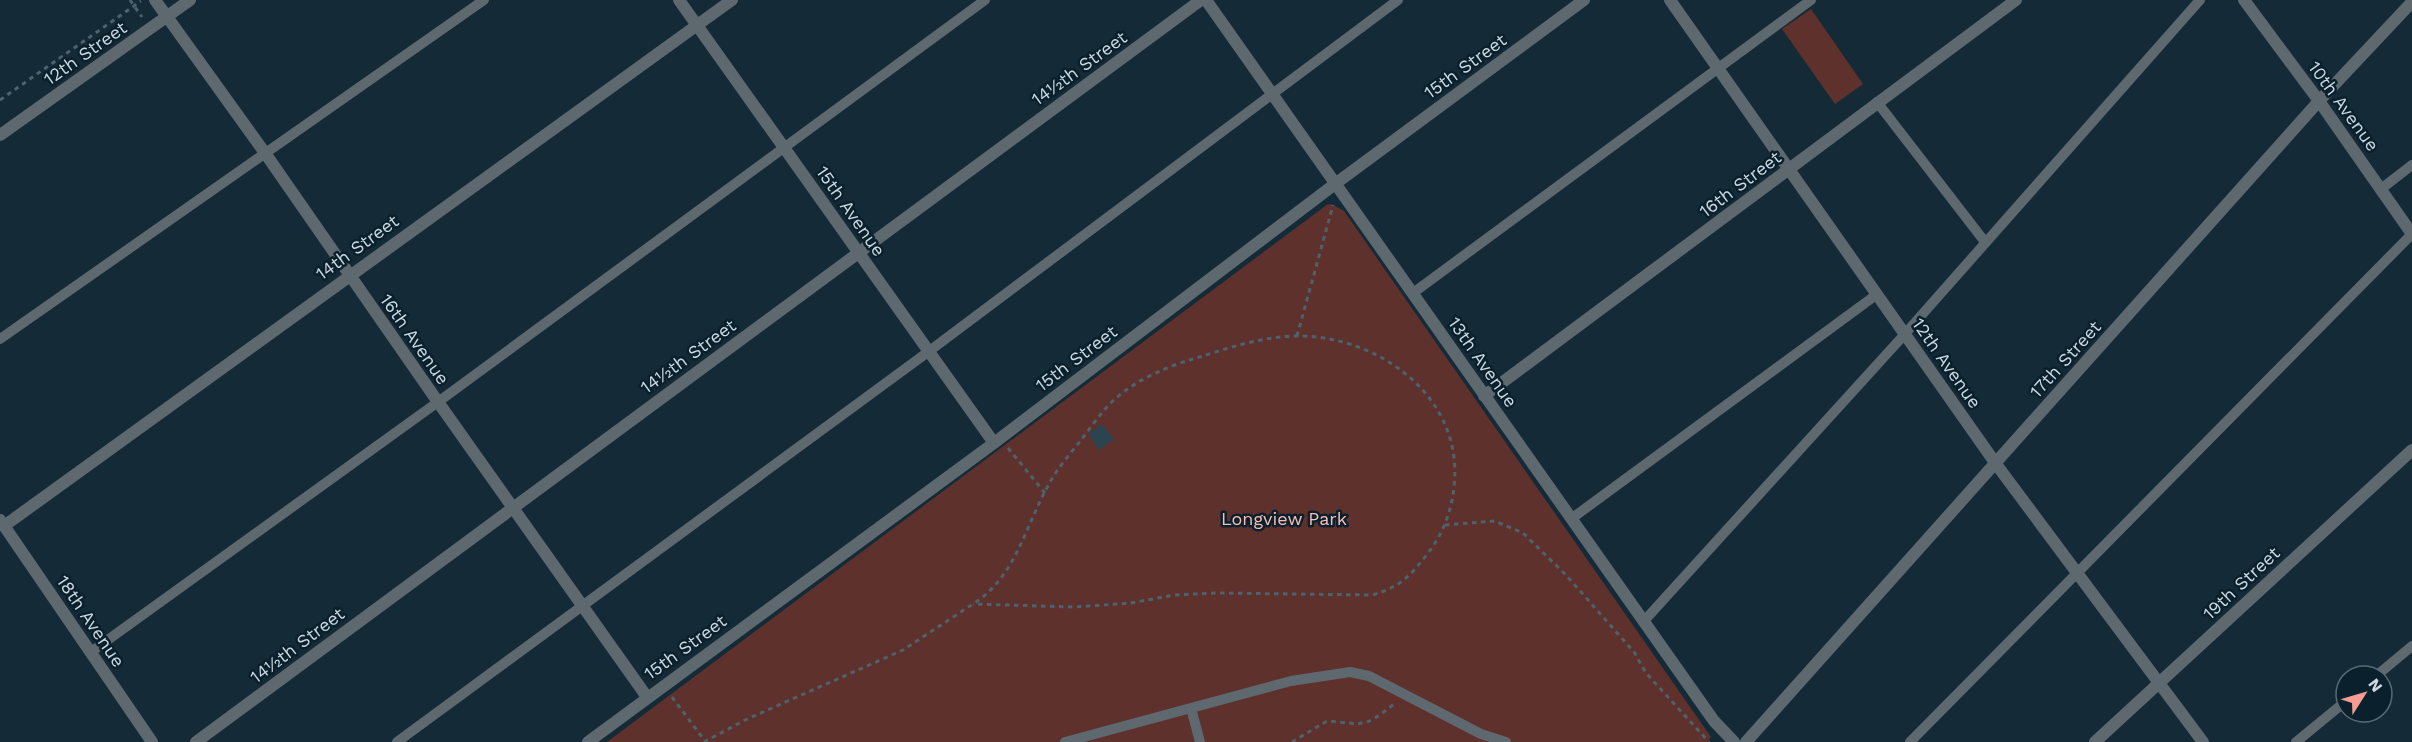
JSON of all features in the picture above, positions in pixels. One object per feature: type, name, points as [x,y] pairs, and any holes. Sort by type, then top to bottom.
[{"type":"street","name":"16th Avenue","points":[[155,0],[647,697]]},
{"type":"street","name":"12th Street","points":[[0,135],[190,0]]},
{"type":"street","name":"15th Avenue","points":[[679,0],[928,352],[997,440]]},
{"type":"street","name":"14th Street","points":[[2,523],[732,0]]},
{"type":"street","name":"14½th Street","points":[[196,742],[1202,0]]},
{"type":"street","name":"13th Avenue","points":[[1206,0],[1570,519],[1714,721],[1734,742]]},
{"type":"street","name":"15th Street","points":[[588,742],[997,440],[1335,184],[1584,0]]},
{"type":"street","name":"12th Avenue","points":[[1670,0],[1996,464],[2203,742]]},
{"type":"street","name":"16th Street","points":[[1484,396],[2016,0]]},
{"type":"street","name":"10th Avenue","points":[[2244,0],[2319,101],[2412,234]]},
{"type":"street","name":"17th Street","points":[[1746,742],[2319,101],[2412,2]]},
{"type":"street","name":"19th Street","points":[[2095,742],[2412,450]]},
{"type":"street","name":"18th Avenue","points":[[2,523],[152,742]]},
{"type":"lane","points":[[0,339],[484,0]]},
{"type":"lane","points":[[91,652],[438,402],[986,0]]},
{"type":"lane","points":[[397,742],[928,352],[1398,0]]},
{"type":"lane","points":[[1413,293],[1812,0]]},
{"type":"lane","points":[[1644,621],[1904,334],[2200,0]]},
{"type":"lane","points":[[1877,102],[1985,242]]},
{"type":"lane","points":[[2381,189],[2412,165]]},
{"type":"lane","points":[[1910,742],[2412,234]]},
{"type":"lane","points":[[1570,519],[1876,295]]},
{"type":"lane","points":[[2390,664],[2412,646]]},
{"type":"lane","points":[[1065,742],[1291,681],[1350,672],[1369,676],[1481,734],[1506,742]]},
{"type":"lane","points":[[1191,708],[1200,742]]},
{"type":"lane","points":[[2296,742],[2334,711]]},
{"type":"path","points":[[129,0],[142,17]]},
{"type":"path","points":[[0,100],[143,0]]},
{"type":"path","points":[[1297,336],[1333,205]]},
{"type":"path","points":[[663,685],[705,742],[745,720],[903,650],[996,586],[1009,567],[1045,493],[1067,458],[1106,407],[1154,373],[1226,349],[1297,336],[1341,342],[1379,356],[1417,382],[1445,422],[1455,459],[1454,493],[1444,525],[1436,543],[1414,572],[1388,591],[1372,595],[1216,593],[1174,595],[1131,603],[1074,607],[973,604]]},
{"type":"path","points":[[997,440],[1045,493]]},
{"type":"path","points":[[1444,525],[1495,521],[1523,533],[1565,574],[1634,652],[1646,673],[1709,742]]},
{"type":"path","points":[[1292,742],[1327,721],[1355,726],[1364,724],[1373,720],[1404,694]]},
{"type":"green space","points":[[1811,9],[1863,84],[1835,104],[1782,29]]},
{"type":"green space","name":"Longview Park","points":[[1328,204],[1344,211],[1711,737],[1707,742],[607,742]]},
{"type":"building","points":[[1102,424],[1114,439],[1099,450],[1088,434]]}]
